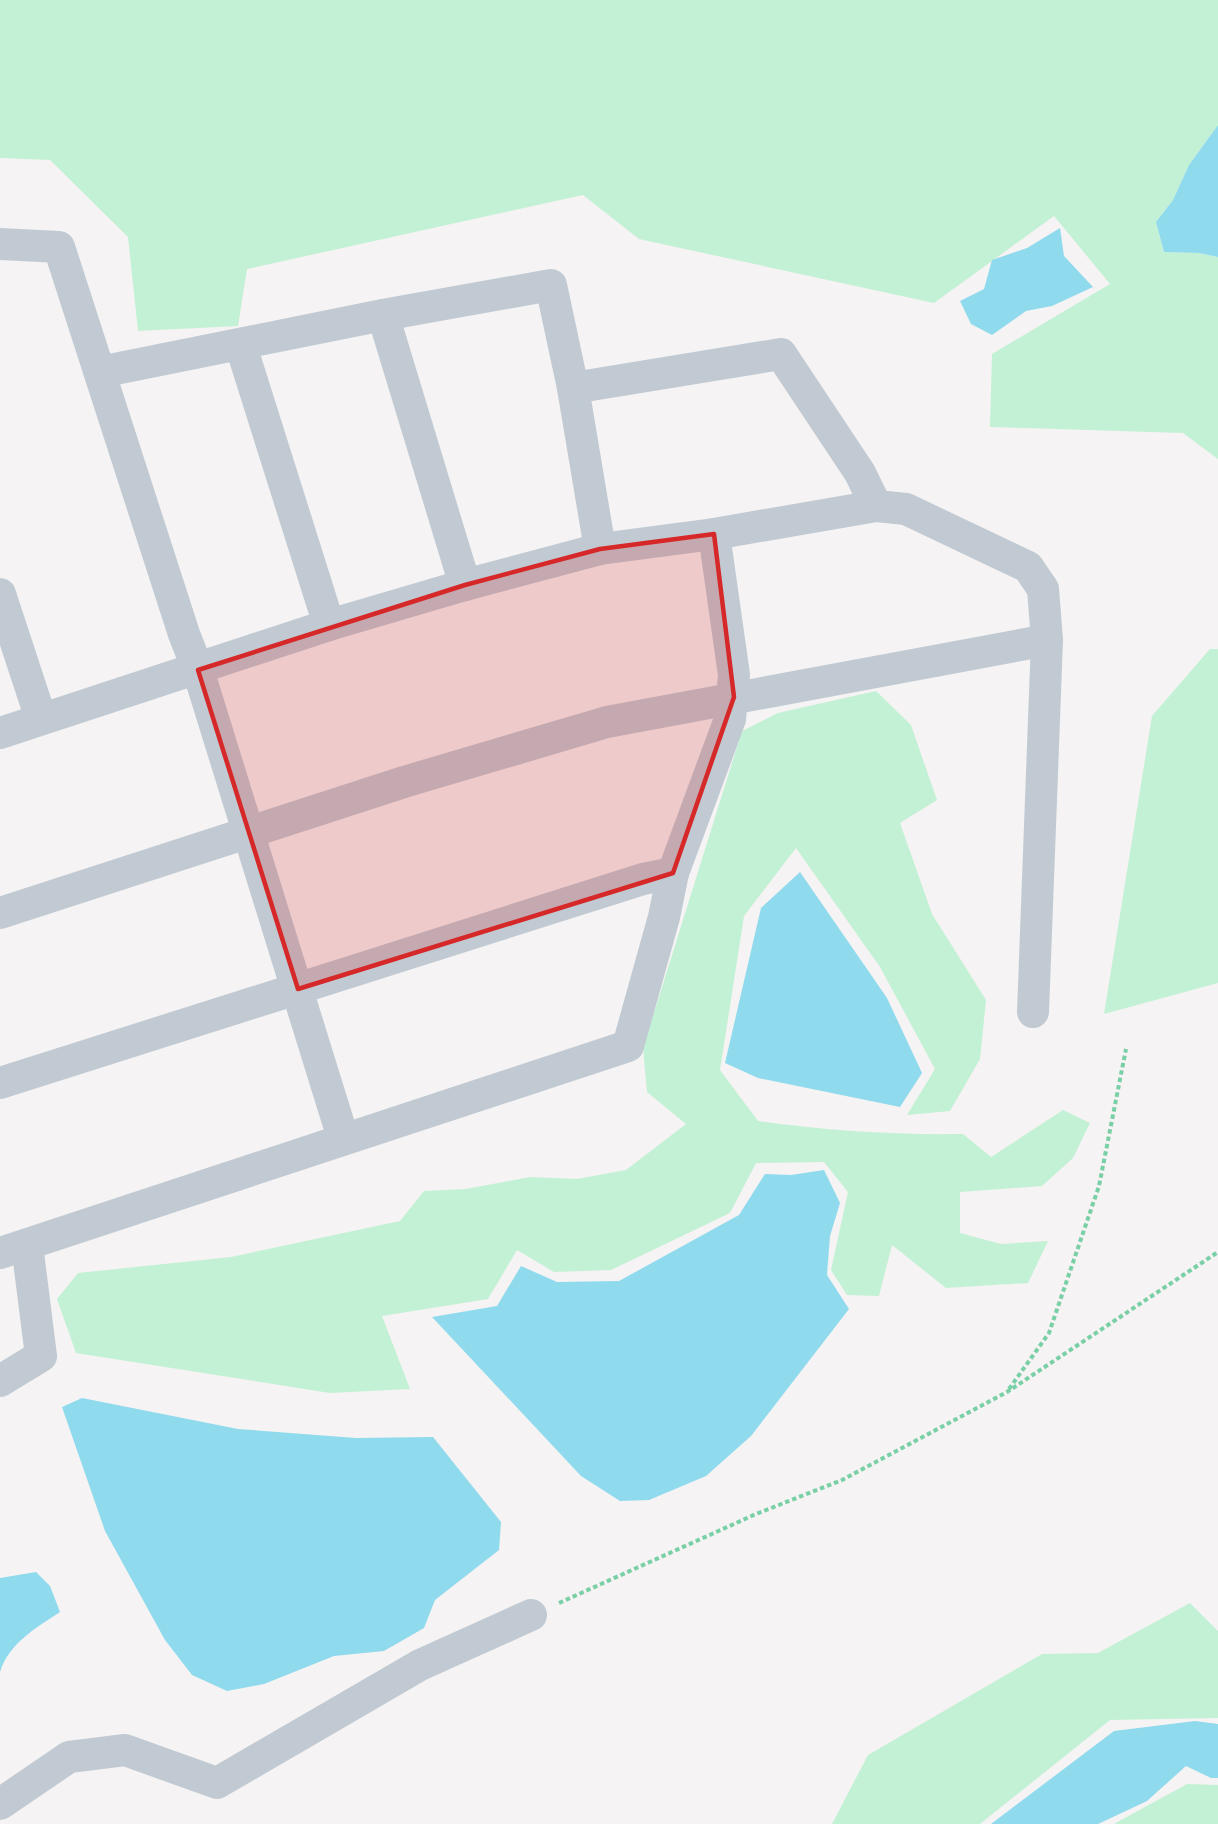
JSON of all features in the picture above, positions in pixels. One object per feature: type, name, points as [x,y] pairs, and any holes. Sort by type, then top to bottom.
[{"type":"street","points":[[0,244],[59,247],[184,634],[198,670],[343,1138]]},
{"type":"street","points":[[100,372],[241,346],[383,315],[551,285],[573,388],[600,549]]},
{"type":"street","points":[[383,315],[465,585]]},
{"type":"street","points":[[241,346],[329,625]]},
{"type":"street","points":[[573,388],[781,354],[860,473],[876,506]]},
{"type":"street","points":[[0,733],[198,670],[329,625],[600,549],[714,534],[876,506],[906,509],[1028,567],[1043,589],[1047,640],[1033,1012]]},
{"type":"street","points":[[0,1381],[41,1356],[13,1249],[343,1138],[628,1046],[664,917],[673,873],[730,719],[734,697],[734,675],[714,534]]},
{"type":"street","points":[[0,594],[41,719]]},
{"type":"street","points":[[0,913],[404,782],[607,723],[734,697],[1047,640]]},
{"type":"street","points":[[0,1083],[643,879],[673,873]]},
{"type":"street","points":[[0,1804],[69,1757],[125,1750],[217,1783],[420,1665],[531,1615]]},
{"type":"path","points":[[1007,1392],[1050,1333],[1099,1186],[1126,1049]]},
{"type":"path","points":[[531,1615],[756,1514],[842,1480],[1007,1392],[1218,1251]]},
{"type":"highlighted area","points":[[714,534],[734,697],[673,873],[298,989],[198,670],[465,585],[600,549]]},
{"type":"green space","points":[[0,0],[1218,0],[1218,125],[1189,165],[1173,200],[1156,222],[1164,252],[1199,253],[1218,257],[1218,459],[1183,433],[990,427],[992,354],[1110,284],[1054,216],[934,303],[639,239],[583,195],[247,269],[238,326],[138,331],[128,237],[50,160],[0,158]]},
{"type":"green space","points":[[1210,649],[1218,649],[1218,983],[1104,1014],[1152,716]]},
{"type":"green space","points":[[876,691],[911,725],[937,800],[900,823],[932,914],[986,1000],[980,1059],[950,1111],[907,1115],[935,1069],[880,967],[796,848],[744,916],[720,1070],[758,1121],[861,1132],[963,1134],[991,1157],[1063,1110],[1090,1123],[1073,1158],[1042,1186],[960,1192],[960,1233],[1001,1244],[1048,1241],[1028,1283],[946,1288],[892,1245],[879,1296],[847,1295],[831,1270],[848,1192],[824,1162],[756,1163],[730,1213],[611,1270],[554,1272],[517,1250],[488,1299],[382,1316],[410,1389],[330,1393],[76,1353],[57,1299],[78,1273],[231,1257],[400,1221],[424,1191],[466,1189],[530,1177],[577,1179],[626,1170],[686,1124],[647,1092],[643,1048],[742,731],[778,713]]},
{"type":"green space","points":[[1190,1603],[1218,1631],[1218,1718],[1110,1720],[980,1824],[832,1824],[868,1755],[1042,1654],[1098,1653]]},
{"type":"green space","points":[[1187,1784],[1218,1785],[1218,1824],[1114,1824]]},
{"type":"water","points":[[1218,125],[1218,257],[1199,253],[1164,252],[1156,222],[1173,200],[1189,165]]},
{"type":"water","points":[[1060,228],[1064,256],[1093,287],[1052,306],[1026,311],[992,335],[971,324],[960,301],[984,289],[992,260],[1027,248]]},
{"type":"water","points":[[800,872],[887,998],[922,1073],[900,1107],[758,1078],[725,1063],[761,908]]},
{"type":"water","points":[[824,1170],[840,1203],[830,1236],[827,1275],[849,1309],[751,1436],[706,1476],[649,1500],[620,1501],[581,1476],[432,1317],[497,1306],[521,1266],[557,1282],[619,1281],[739,1215],[765,1174],[791,1175]]},
{"type":"water","points":[[82,1398],[238,1429],[356,1438],[433,1437],[501,1522],[499,1550],[435,1600],[424,1628],[384,1651],[334,1656],[264,1684],[227,1691],[192,1675],[165,1640],[105,1531],[62,1407]]},
{"type":"water","points":[[36,1572],[50,1586],[60,1612],[17,1644],[0,1672],[0,1578]]},
{"type":"water","points":[[1195,1721],[1218,1724],[1218,1778],[1211,1778],[1186,1766],[1147,1801],[1098,1824],[991,1824],[1114,1731]]}]
